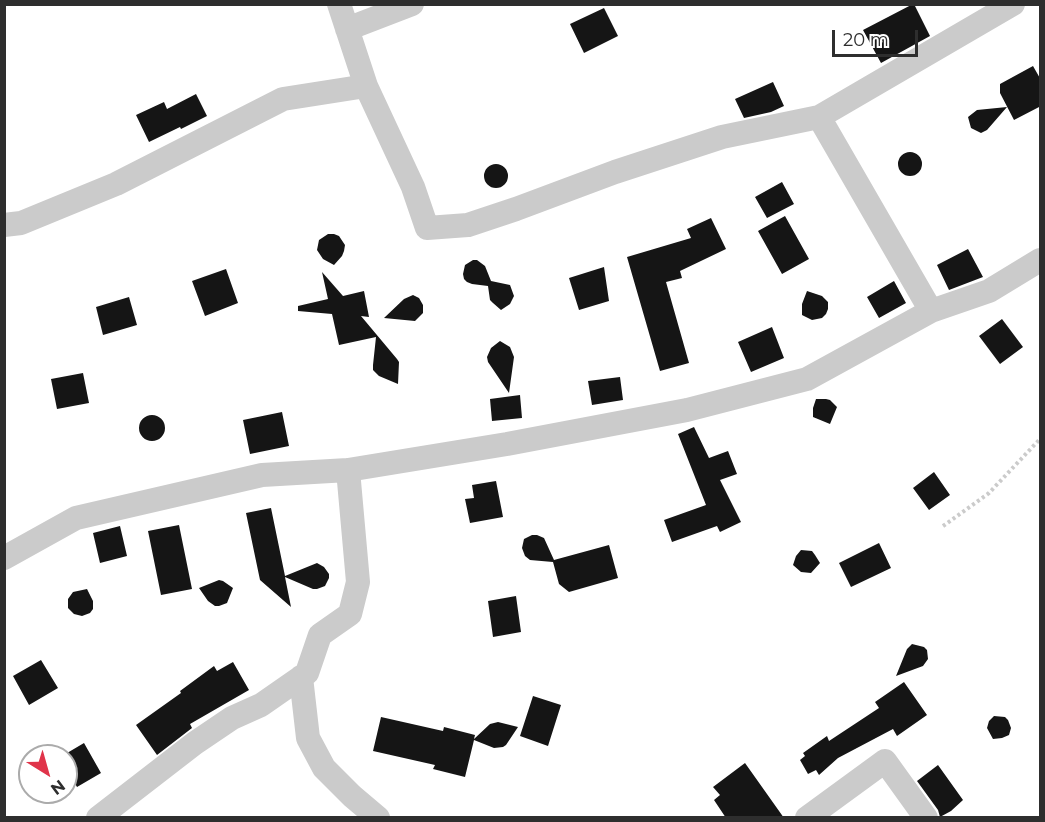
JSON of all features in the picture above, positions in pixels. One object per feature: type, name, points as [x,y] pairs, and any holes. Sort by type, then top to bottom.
[{"type":"street","points":[[339,4],[366,86],[413,187],[427,228],[468,225],[615,172],[722,137],[819,117],[1013,4]]},
{"type":"street","points":[[347,29],[412,4]]},
{"type":"street","points":[[4,225],[21,222],[116,184],[284,99],[366,86]]},
{"type":"street","points":[[819,117],[931,311]]},
{"type":"street","points":[[4,558],[76,518],[262,475],[348,470],[507,444],[687,410],[807,379],[931,311],[989,291],[1041,260]]},
{"type":"street","points":[[98,818],[195,742],[232,718],[261,705],[301,678],[307,673],[320,635],[350,614],[358,582],[348,470]]},
{"type":"street","points":[[301,678],[308,738],[324,768],[378,818]]},
{"type":"street","points":[[807,818],[885,761],[926,818]]},
{"type":"path","points":[[943,526],[989,493],[1041,439]]},
{"type":"building","points":[[913,4],[930,36],[881,63],[863,30]]},
{"type":"building","points":[[604,8],[618,36],[584,53],[570,24]]},
{"type":"building","points":[[1033,66],[1041,80],[1041,106],[1014,120],[1000,93],[1000,84]]},
{"type":"building","points":[[773,82],[784,106],[771,112],[744,118],[735,99]]},
{"type":"building","points":[[196,94],[207,116],[149,142],[136,115],[164,102],[167,109]]},
{"type":"building","points":[[1007,107],[987,130],[981,133],[971,128],[968,117],[977,110]]},
{"type":"building","points":[[910,152],[915,153],[921,159],[921,169],[915,175],[910,176],[905,175],[899,169],[898,164],[899,159],[905,153]]},
{"type":"building","points":[[491,164],[501,164],[508,171],[508,181],[501,188],[491,188],[484,181],[484,171]]},
{"type":"building","points":[[782,182],[794,204],[767,218],[755,197]]},
{"type":"building","points":[[785,216],[809,259],[782,274],[758,231]]},
{"type":"building","points":[[711,218],[726,249],[680,271],[682,278],[666,282],[689,363],[660,371],[627,257],[691,238],[687,229]]},
{"type":"building","points":[[328,234],[339,236],[345,245],[342,256],[334,265],[323,259],[317,250],[319,240]]},
{"type":"building","points":[[968,249],[983,277],[949,290],[937,265]]},
{"type":"building","points":[[473,260],[485,266],[491,281],[510,285],[514,296],[510,304],[501,310],[490,300],[488,286],[472,284],[464,279],[465,265]]},
{"type":"building","points":[[604,267],[609,301],[579,310],[569,278]]},
{"type":"building","points":[[226,269],[238,303],[205,316],[192,281]]},
{"type":"building","points":[[322,272],[343,296],[364,291],[369,317],[361,316],[399,362],[398,384],[379,376],[373,370],[376,337],[339,345],[332,314],[298,311],[298,306],[328,299]]},
{"type":"building","points":[[894,281],[906,303],[879,318],[867,297]]},
{"type":"building","points":[[807,291],[822,296],[828,302],[828,309],[822,318],[812,320],[802,315],[802,304]]},
{"type":"building","points":[[413,295],[419,298],[423,305],[423,313],[415,321],[384,318],[404,299]]},
{"type":"building","points":[[129,297],[137,325],[103,335],[96,307]]},
{"type":"building","points":[[1002,319],[1023,347],[1000,364],[979,336]]},
{"type":"building","points":[[772,327],[784,358],[751,372],[738,342]]},
{"type":"building","points":[[500,341],[510,347],[514,357],[509,393],[487,357],[491,348]]},
{"type":"building","points":[[83,373],[89,403],[57,409],[51,379]]},
{"type":"building","points":[[620,377],[623,400],[592,405],[588,381]]},
{"type":"building","points":[[520,395],[522,418],[492,421],[490,399]]},
{"type":"building","points":[[816,399],[830,400],[837,407],[830,424],[813,417]]},
{"type":"building","points":[[282,412],[289,446],[250,454],[243,420]]},
{"type":"building","points":[[152,415],[161,419],[165,428],[161,437],[152,441],[143,437],[139,428],[143,419]]},
{"type":"building","points":[[694,427],[709,458],[728,451],[737,474],[720,480],[741,522],[720,532],[717,526],[672,542],[664,520],[706,505],[678,434]]},
{"type":"building","points":[[934,472],[950,495],[929,510],[913,488]]},
{"type":"building","points":[[496,481],[503,517],[470,523],[465,499],[474,498],[472,485]]},
{"type":"building","points":[[271,508],[285,576],[317,563],[329,574],[325,586],[317,589],[285,577],[291,607],[260,580],[246,513]]},
{"type":"building","points":[[179,525],[192,589],[161,595],[148,531]]},
{"type":"building","points":[[120,526],[127,556],[100,563],[93,533]]},
{"type":"building","points":[[532,535],[544,538],[554,560],[609,545],[618,578],[569,592],[559,584],[553,562],[530,560],[525,556],[522,548],[524,539]]},
{"type":"building","points":[[879,543],[891,568],[851,587],[839,563]]},
{"type":"building","points":[[801,550],[812,551],[820,563],[811,573],[801,572],[793,565]]},
{"type":"building","points":[[219,580],[233,588],[227,603],[215,606],[208,601],[199,588]]},
{"type":"building","points":[[87,589],[93,601],[93,609],[82,616],[74,614],[68,608],[68,599],[73,592]]},
{"type":"building","points":[[516,596],[521,632],[493,637],[488,601]]},
{"type":"building","points":[[912,644],[924,647],[927,650],[928,659],[923,666],[896,676],[907,649]]},
{"type":"building","points":[[41,660],[58,688],[29,705],[13,676]]},
{"type":"building","points":[[233,662],[249,690],[190,724],[192,728],[157,755],[136,725],[214,666],[217,671]]},
{"type":"building","points":[[904,682],[927,715],[897,736],[893,729],[838,758],[819,775],[816,770],[808,774],[800,760],[805,756],[803,753],[827,736],[829,741],[879,708],[875,702]]},
{"type":"building","points":[[533,696],[561,705],[548,746],[520,736]]},
{"type":"building","points":[[994,716],[1005,717],[1008,720],[1011,728],[1009,735],[993,739],[987,728]]},
{"type":"building","points":[[381,717],[443,731],[444,727],[475,735],[474,739],[490,724],[498,722],[518,727],[503,747],[494,748],[474,740],[465,777],[433,769],[435,765],[373,751]]},
{"type":"building","points":[[84,743],[101,773],[78,786],[78,747]]},
{"type":"building","points":[[745,763],[784,818],[726,818],[714,800],[720,795],[713,787]]},
{"type":"building","points":[[938,765],[963,800],[940,817],[938,810],[917,781]]}]
